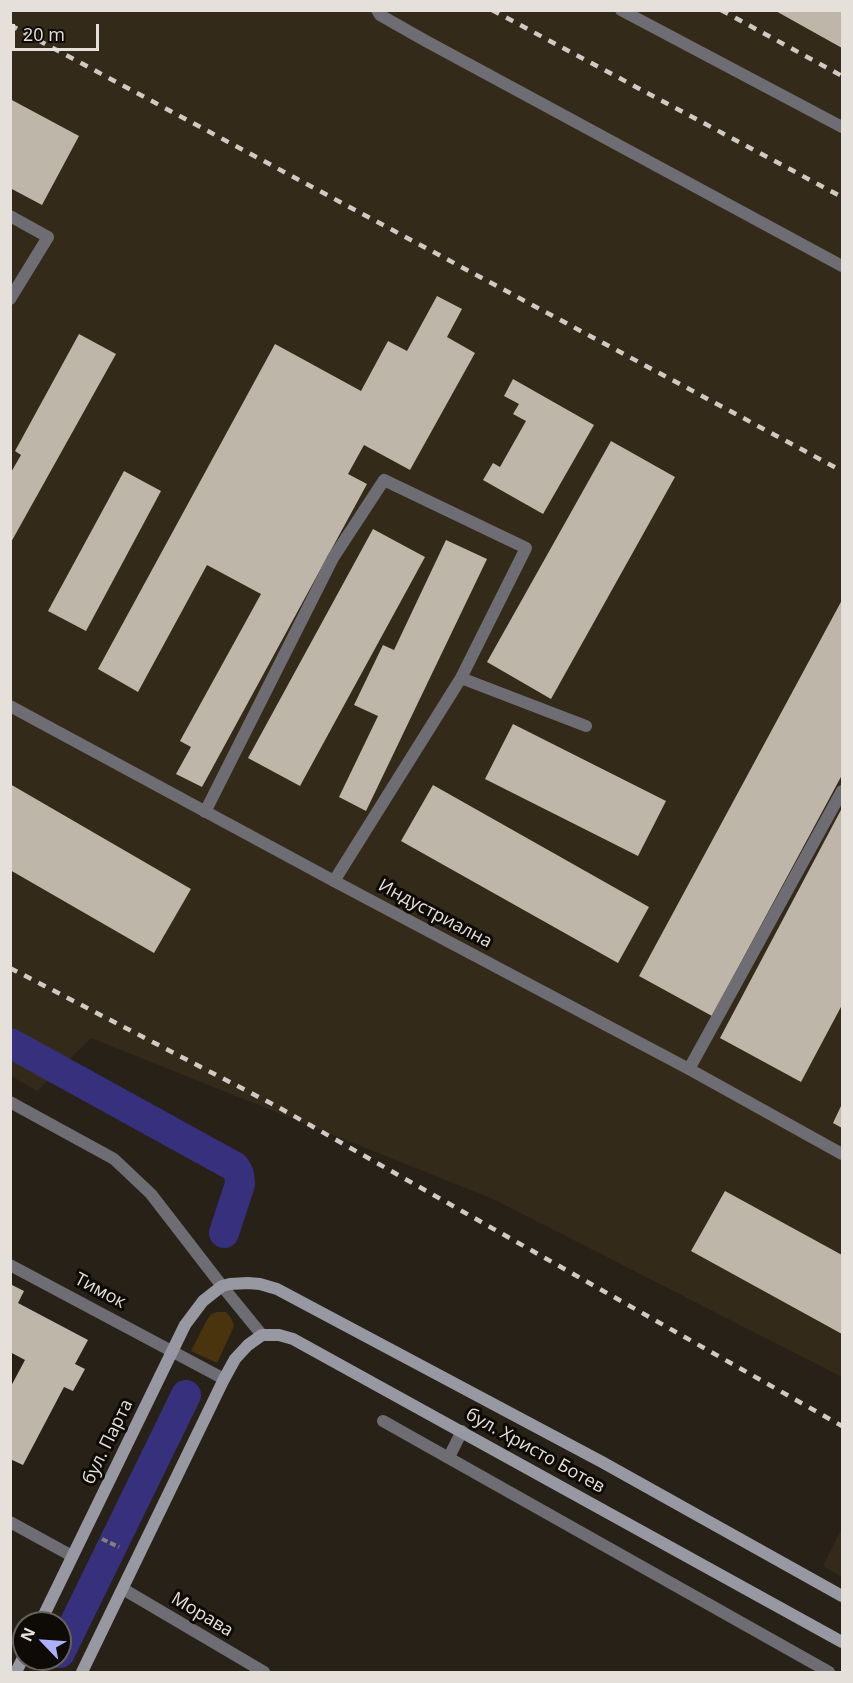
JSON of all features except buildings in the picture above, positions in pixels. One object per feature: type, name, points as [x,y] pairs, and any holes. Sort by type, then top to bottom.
[{"type":"main road","name":"бул. Христо Ботев","points":[[222,1287],[249,1282],[277,1289],[602,1462],[843,1596]]},
{"type":"main road","name":"бул. Парта","points":[[46,1611],[185,1325],[203,1301],[222,1287]]},
{"type":"main road","name":"бул. Христо Ботев","points":[[262,1335],[279,1335],[293,1340],[843,1642]]},
{"type":"main road","points":[[82,1672],[224,1379],[235,1359],[248,1345],[262,1335]]},
{"type":"street","points":[[377,10],[380,15],[424,40],[843,266]]},
{"type":"street","points":[[621,10],[843,127]]},
{"type":"street","points":[[10,216],[48,237],[10,298]]},
{"type":"street","points":[[205,812],[333,558],[384,480],[526,548],[461,678],[334,881]]},
{"type":"street","points":[[461,678],[586,726]]},
{"type":"street","name":"Индустриална","points":[[10,706],[689,1069],[843,1154]]},
{"type":"street","points":[[689,1069],[843,791]]},
{"type":"street","points":[[10,1102],[114,1159],[151,1194],[262,1335]]},
{"type":"street","name":"Тимок","points":[[10,1265],[224,1379]]},
{"type":"street","points":[[383,1421],[829,1672]]},
{"type":"street","points":[[449,1457],[462,1431]]},
{"type":"street","points":[[10,1522],[72,1556]]},
{"type":"street","name":"Морава","points":[[123,1589],[264,1672]]},
{"type":"path","points":[[98,1538],[126,1550]]},
{"type":"shaded area","points":[[10,11],[842,11],[842,1377],[493,1199],[91,1038],[37,1091],[11,1076]]},
{"type":"shaded area","points":[[226,1312],[234,1326],[217,1363],[191,1351],[211,1314]]},
{"type":"shaded area","points":[[842,1528],[842,1577],[823,1566]]},
{"type":"waterway","points":[[10,1043],[235,1167],[239,1174],[240,1184],[224,1233]]},
{"type":"waterway","points":[[72,1628],[186,1395]]},
{"type":"railway","points":[[492,10],[842,197]]},
{"type":"railway","points":[[721,10],[842,76]]},
{"type":"railway","points":[[10,25],[842,471]]},
{"type":"railway","points":[[10,968],[278,1107],[842,1426]]}]
